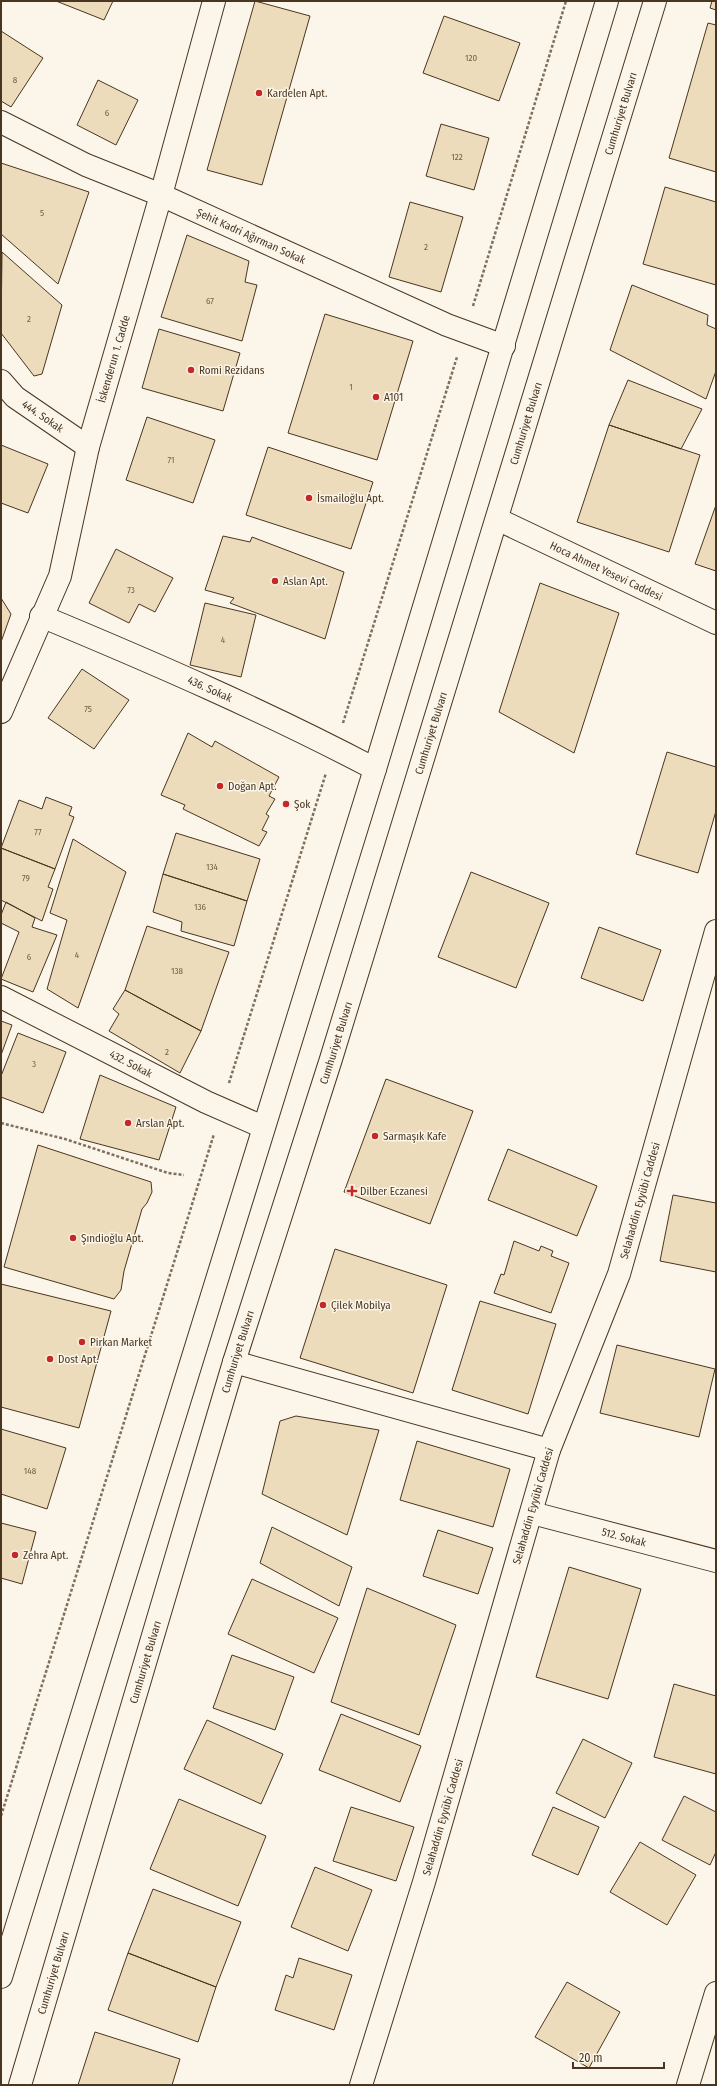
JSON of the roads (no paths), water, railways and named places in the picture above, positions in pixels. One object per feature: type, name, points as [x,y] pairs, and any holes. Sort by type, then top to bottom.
[{"type":"main road","name":"İskenderun 1. Cadde","points":[[1,712],[41,616],[60,576],[88,447],[161,195],[214,1]]},
{"type":"main road","points":[[1,1977],[375,769],[607,1]]},
{"type":"main road","name":"Cumhuriyet Bulvarı","points":[[20,2085],[234,1362],[331,1059],[655,1]]},
{"type":"main road","name":"Şehit Kadri Ağırman Sokak","points":[[1,122],[86,165],[161,195],[465,332],[504,346]]},
{"type":"main road","name":"444. Sokak","points":[[1,381],[15,397],[88,447]]},
{"type":"main road","name":"Hoca Ahmet Yesevi Caddesi","points":[[497,519],[716,623]]},
{"type":"main road","name":"436. Sokak","points":[[41,616],[158,665],[335,748],[375,769]]},
{"type":"main road","name":"Selahaddin Eyyübi Caddesi","points":[[361,2085],[424,1882],[549,1450],[619,1274],[716,931]]},
{"type":"main road","name":"432. Sokak","points":[[1,997],[222,1109],[263,1127]]},
{"type":"main road","points":[[234,1362],[549,1450]]},
{"type":"main road","name":"512. Sokak","points":[[532,1513],[716,1561]]},
{"type":"main road","points":[[688,2085],[716,1993]]},
{"type":"place","name":"Kardelen Apt.","points":[[259,93]]},
{"type":"place","name":"Romi Rezidans","points":[[191,370]]},
{"type":"place","name":"A101","points":[[376,397]]},
{"type":"place","name":"İsmailoğlu Apt.","points":[[309,498]]},
{"type":"place","name":"Aslan Apt.","points":[[275,581]]},
{"type":"place","name":"Doğan Apt.","points":[[220,786]]},
{"type":"place","name":"Şok","points":[[286,804]]},
{"type":"place","name":"Arslan Apt.","points":[[128,1123]]},
{"type":"place","name":"Sarmaşık Kafe","points":[[375,1136]]},
{"type":"place","name":"Dilber Eczanesi","points":[[352,1191]]},
{"type":"place","name":"Şındioğlu Apt.","points":[[73,1238]]},
{"type":"place","name":"Çilek Mobilya","points":[[323,1305]]},
{"type":"place","name":"Pirkan Market","points":[[82,1342]]},
{"type":"place","name":"Dost Apt.","points":[[50,1359]]},
{"type":"place","name":"Zehra Apt.","points":[[15,1555]]}]
